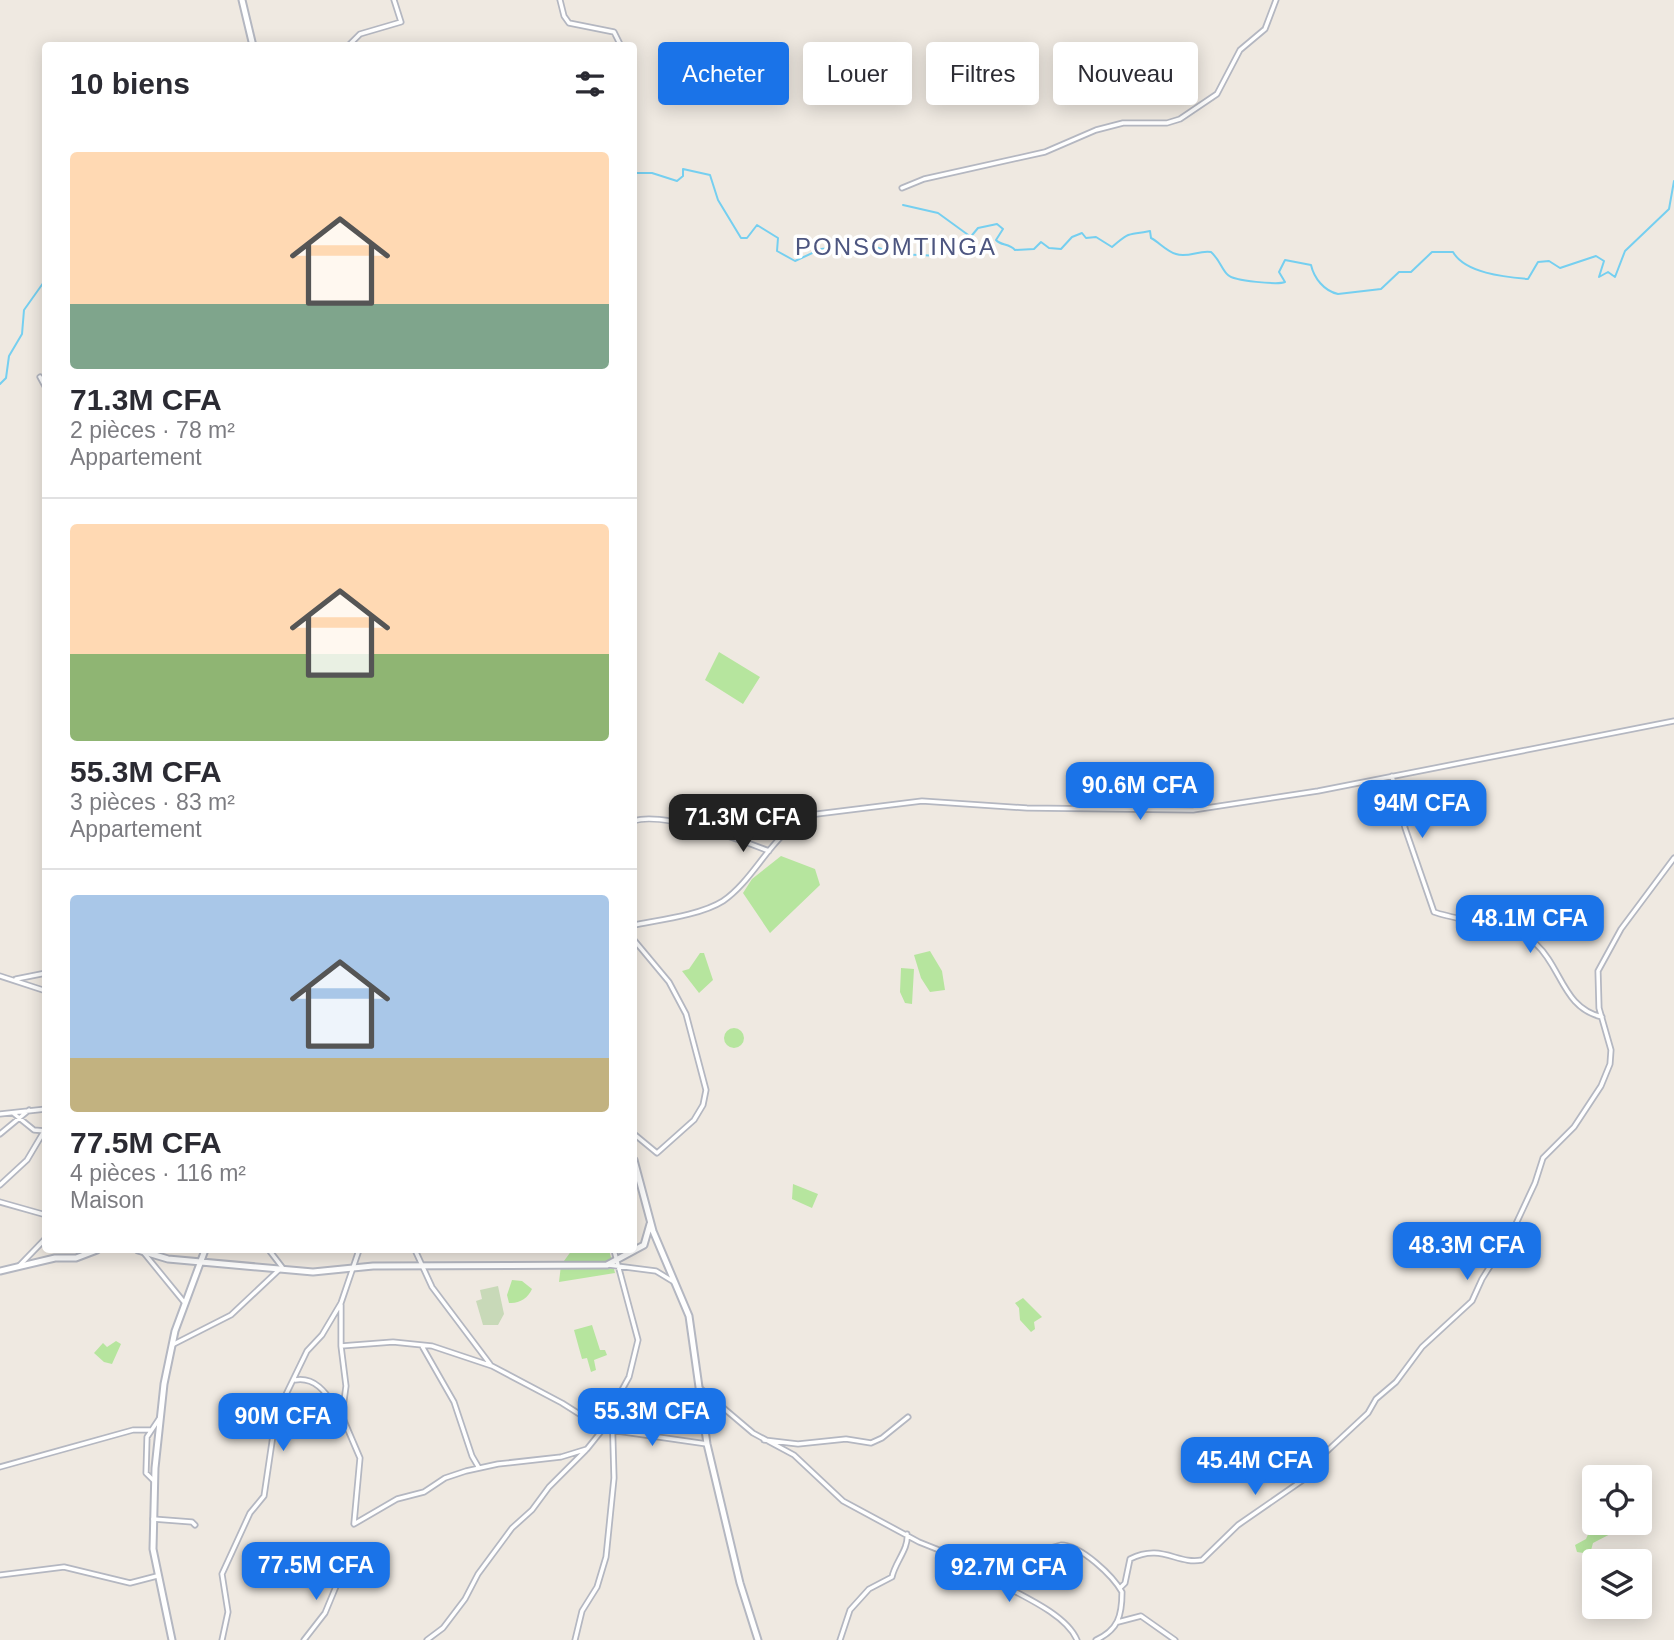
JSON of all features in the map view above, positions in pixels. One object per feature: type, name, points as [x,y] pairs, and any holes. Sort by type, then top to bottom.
[{"type":"street","points":[[242,0],[252,42]]},
{"type":"street","points":[[352,42],[360,34],[401,22],[394,0]]},
{"type":"street","points":[[560,0],[564,16],[569,23],[614,32],[619,42]]},
{"type":"street","points":[[902,188],[924,179],[1045,152],[1096,130],[1123,123],[1167,123],[1180,119],[1217,94],[1240,50],[1265,29],[1276,0]]},
{"type":"street","points":[[637,924],[705,909],[721,902],[754,873],[769,851],[800,819],[823,813],[922,801],[1027,808],[1193,810],[1318,791],[1674,721]]},
{"type":"street","points":[[1392,776],[1405,828],[1434,912],[1470,918],[1530,939],[1541,949],[1578,1007],[1602,1017]]},
{"type":"street","points":[[637,821],[660,821],[712,831],[769,851]]},
{"type":"street","points":[[1120,1588],[1125,1583],[1130,1559],[1155,1552],[1194,1561],[1202,1560],[1238,1525],[1313,1474],[1325,1453],[1368,1413],[1376,1399],[1396,1382],[1414,1355],[1472,1301],[1482,1279],[1514,1228],[1535,1183],[1543,1158],[1581,1119],[1601,1086],[1610,1064],[1611,1050],[1602,1017],[1598,971],[1621,929],[1674,858]]},
{"type":"street","points":[[637,944],[669,982],[686,1014],[706,1090],[703,1105],[694,1120],[657,1153],[637,1136]]},
{"type":"street","points":[[14,980],[42,974]]},
{"type":"street","points":[[0,976],[42,990]]},
{"type":"street","points":[[0,1134],[30,1109]]},
{"type":"street","points":[[0,1114],[42,1109]]},
{"type":"street","points":[[11,1112],[34,1130],[42,1132]]},
{"type":"street","points":[[0,1185],[27,1160],[42,1135]]},
{"type":"street","points":[[637,1173],[650,1224],[689,1316],[707,1444],[740,1583],[758,1640]]},
{"type":"street","points":[[0,1202],[42,1214]]},
{"type":"street","points":[[637,1250],[645,1245],[650,1224]]},
{"type":"street","points":[[19,1266],[42,1242]]},
{"type":"street","points":[[0,1271],[55,1258],[76,1258],[89,1253]]},
{"type":"street","points":[[143,1253],[184,1302]]},
{"type":"street","points":[[151,1253],[240,1268],[282,1267],[313,1272],[353,1268],[617,1264],[656,1271],[676,1284]]},
{"type":"street","points":[[172,1640],[157,1576],[152,1519],[160,1417],[172,1345],[184,1302],[204,1253]]},
{"type":"street","points":[[271,1253],[282,1267]]},
{"type":"street","points":[[222,1640],[228,1617],[222,1574],[250,1513],[264,1496],[274,1422],[307,1351],[322,1335],[341,1303],[358,1253]]},
{"type":"street","points":[[416,1253],[432,1287],[492,1366]]},
{"type":"street","points":[[575,1640],[582,1611],[597,1587],[606,1557],[614,1478],[612,1408],[629,1377],[638,1340],[615,1253]]},
{"type":"street","points":[[617,1264],[633,1253]]},
{"type":"street","points":[[172,1345],[230,1315],[282,1267]]},
{"type":"street","points":[[341,1303],[341,1346],[346,1386],[342,1416]]},
{"type":"street","points":[[341,1346],[393,1342],[421,1344],[492,1366],[562,1403],[603,1429],[707,1444]]},
{"type":"street","points":[[421,1344],[454,1402],[472,1455],[480,1468]]},
{"type":"street","points":[[295,1380],[308,1380],[320,1386],[342,1416],[360,1458],[354,1524],[397,1499],[424,1492],[445,1478],[480,1468],[561,1457],[587,1449]]},
{"type":"street","points":[[701,1389],[762,1440],[794,1455],[853,1507],[959,1558],[982,1576],[1052,1612],[1073,1631],[1077,1640]]},
{"type":"street","points":[[762,1440],[798,1444],[846,1439],[871,1443],[882,1438],[908,1416]]},
{"type":"street","points":[[155,1481],[146,1472],[145,1460],[147,1437],[160,1417]]},
{"type":"street","points":[[427,1640],[443,1628],[512,1528],[532,1510],[549,1487],[603,1429]]},
{"type":"street","points":[[0,1467],[133,1430],[151,1430]]},
{"type":"street","points":[[152,1519],[192,1522],[195,1525]]},
{"type":"street","points":[[840,1640],[850,1610],[869,1590],[892,1577],[895,1564],[908,1545],[907,1534]]},
{"type":"street","points":[[959,1558],[1016,1558],[1068,1545],[1092,1558],[1120,1588],[1122,1601],[1114,1630],[1097,1640]]},
{"type":"street","points":[[0,1575],[64,1567],[130,1583],[157,1576]]},
{"type":"street","points":[[304,1640],[325,1613],[342,1572]]},
{"type":"street","points":[[1118,1622],[1141,1616],[1175,1640]]},
{"type":"green space","points":[[719,652],[760,677],[743,704],[705,680]]},
{"type":"green space","points":[[781,856],[815,869],[820,885],[770,933],[743,893],[752,879]]},
{"type":"green space","points":[[930,951],[942,971],[945,990],[930,992],[921,978],[914,955]]},
{"type":"green space","points":[[700,953],[704,953],[713,980],[699,993],[682,971],[689,969]]},
{"type":"green space","points":[[901,968],[914,969],[912,1004],[905,1003],[900,992]]},
{"type":"green space","points":[[734,1028],[741,1031],[744,1038],[741,1045],[734,1048],[727,1045],[724,1038],[727,1031]]},
{"type":"green space","points":[[793,1184],[818,1194],[812,1208],[792,1199]]},
{"type":"green space","points":[[570,1253],[610,1253],[615,1273],[559,1282],[561,1265]]},
{"type":"green space","points":[[512,1280],[522,1281],[532,1289],[523,1300],[509,1303],[507,1295]]},
{"type":"green space","points":[[498,1286],[504,1314],[498,1325],[483,1325],[476,1301],[482,1299],[480,1290]]},
{"type":"green space","points":[[1023,1298],[1042,1317],[1034,1322],[1035,1329],[1031,1332],[1020,1320],[1019,1308],[1015,1303]]},
{"type":"green space","points":[[592,1325],[600,1350],[605,1350],[607,1355],[594,1360],[596,1370],[591,1372],[587,1358],[582,1359],[574,1330]]},
{"type":"green space","points":[[116,1341],[121,1344],[112,1364],[104,1362],[94,1353],[103,1343],[107,1347]]},
{"type":"green space","points":[[1588,1535],[1608,1535],[1593,1543],[1591,1549],[1577,1552],[1575,1545]]},
{"type":"waterway","points":[[637,173],[652,173],[677,181],[683,176],[683,169],[710,175],[718,200],[741,238],[747,238],[757,225],[778,238],[777,251],[795,261],[821,249],[867,244],[896,254],[941,256],[968,240],[978,228],[997,224],[1003,229],[996,240],[1015,250],[1034,249],[1041,242],[1049,248],[1061,249],[1072,237],[1082,233],[1086,238],[1096,237],[1112,247],[1127,236],[1150,231],[1151,238],[1176,254],[1211,252],[1228,275],[1238,279],[1281,283],[1285,282],[1279,272],[1285,260],[1311,265],[1320,283],[1338,294],[1381,289],[1399,272],[1411,272],[1432,252],[1453,252],[1466,265],[1476,269],[1528,279],[1538,262],[1549,261],[1560,268],[1596,256],[1604,261],[1599,277],[1608,272],[1615,277],[1625,251],[1669,209],[1674,181]]},
{"type":"waterway","points":[[903,205],[938,213],[971,237]]},
{"type":"waterway","points":[[0,384],[6,378],[9,356],[22,334],[24,310],[42,285]]},
{"type":"district","name":"PONSOMTINGA","points":[[896,247]]}]
